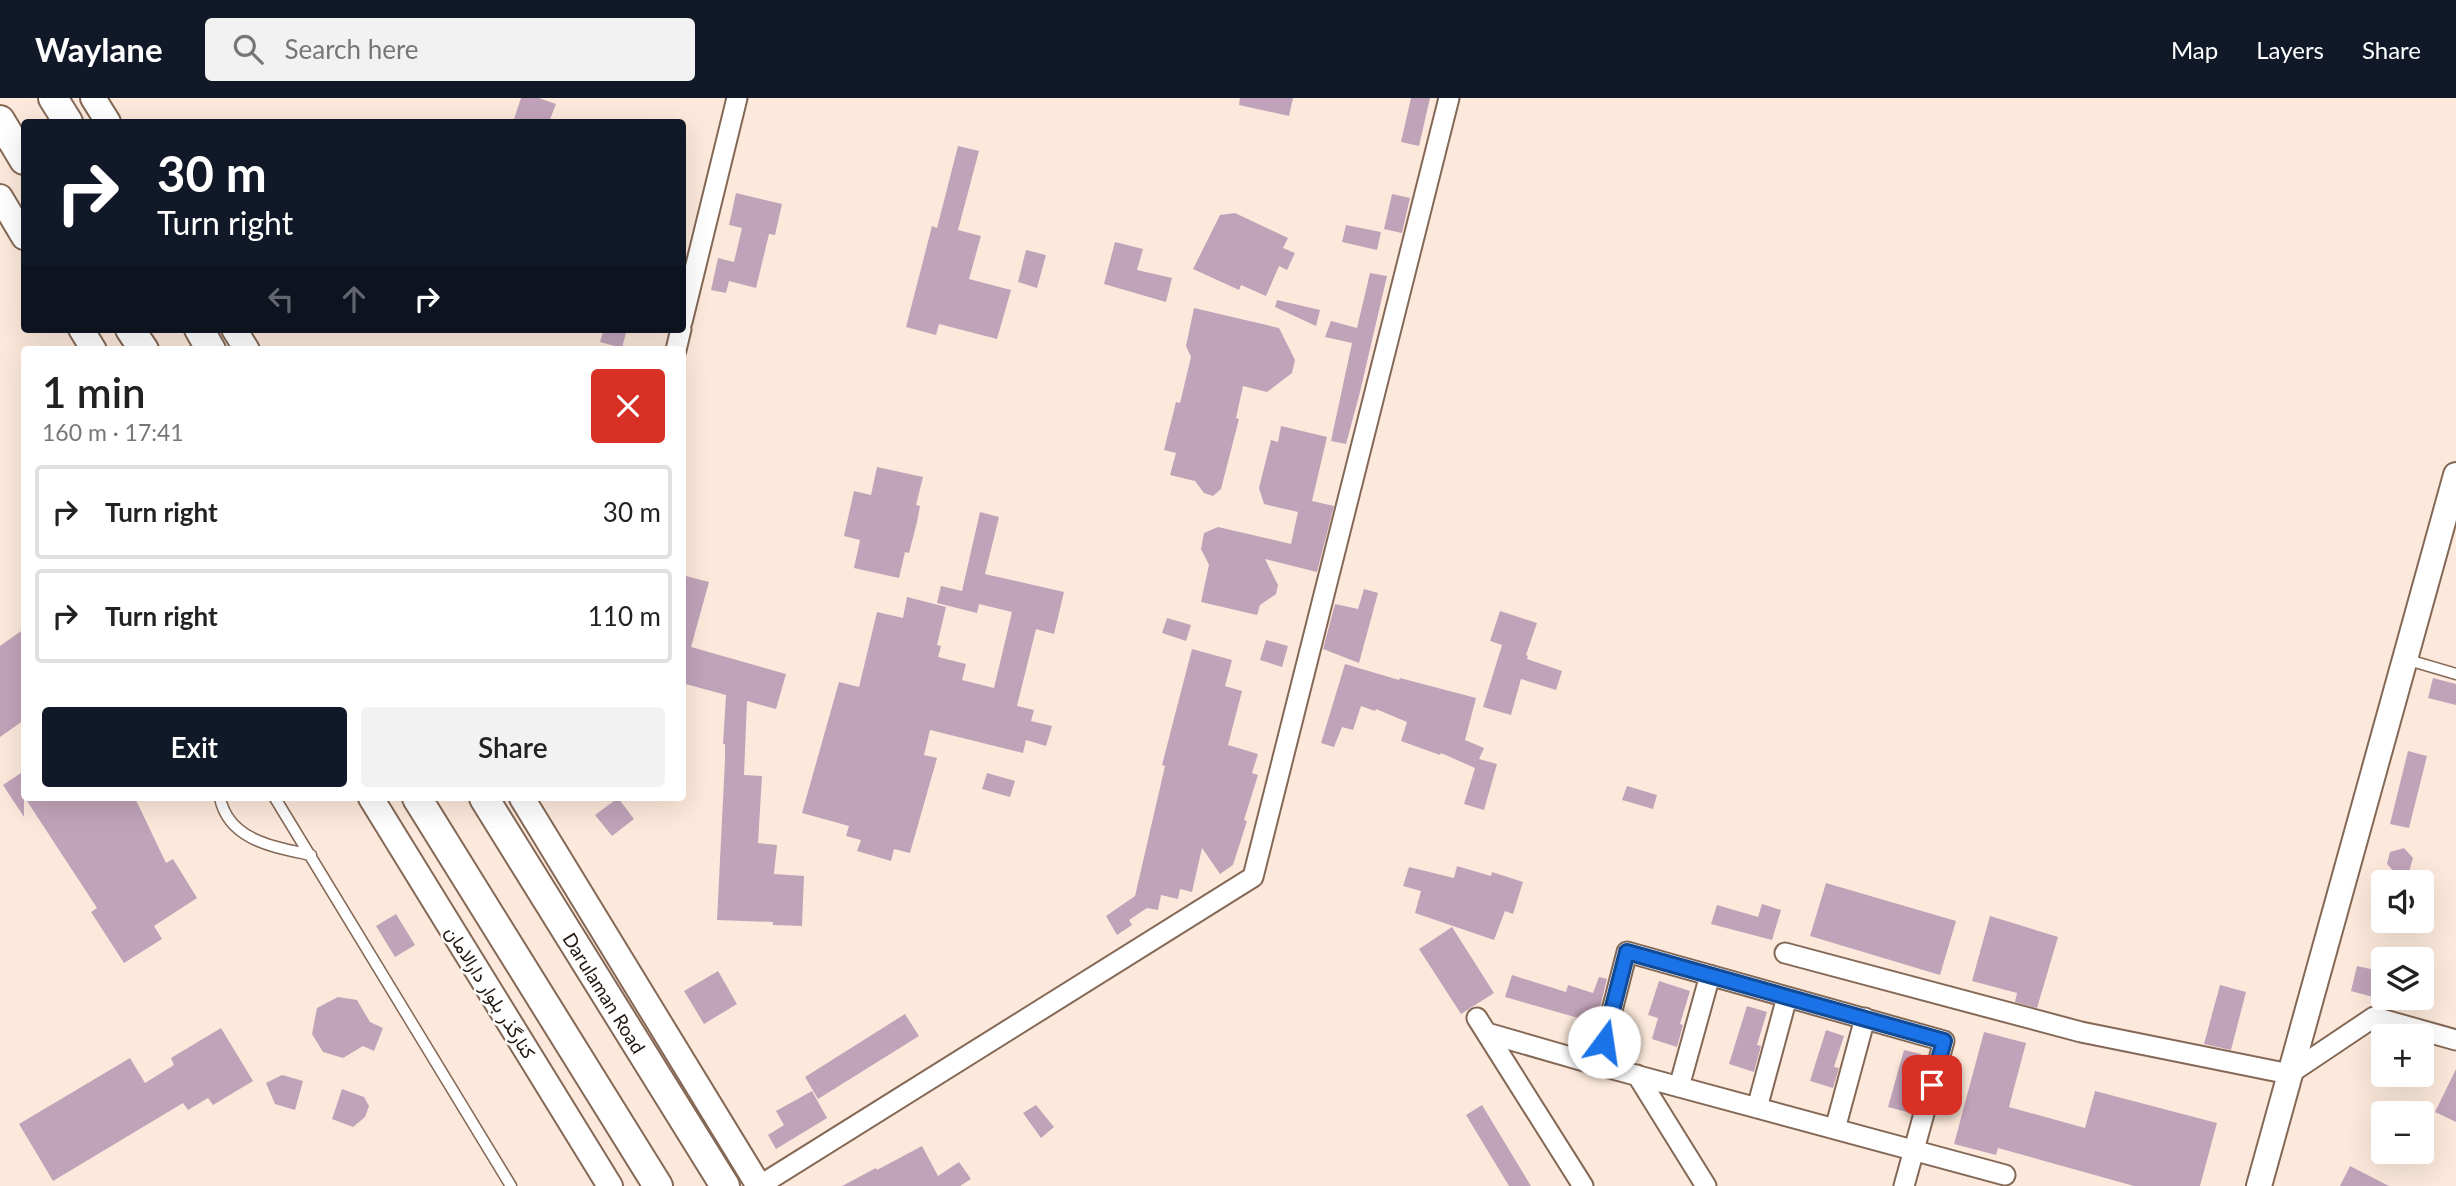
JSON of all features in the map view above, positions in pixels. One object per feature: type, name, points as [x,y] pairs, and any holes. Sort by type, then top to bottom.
[{"type":"main road","points":[[53,98],[66,119]]},
{"type":"main road","points":[[0,121],[21,155]]},
{"type":"main road","points":[[419,801],[658,1186]]},
{"type":"main road","name":"Darulaman Road","points":[[486,801],[725,1186]]},
{"type":"street","points":[[93,98],[106,119]]},
{"type":"street","points":[[686,306],[737,98]]},
{"type":"street","points":[[524,801],[759,1186],[1253,877],[1449,98]]},
{"type":"street","points":[[0,197],[21,232]]},
{"type":"street","points":[[2259,1186],[2456,475]]},
{"type":"street","name":"کنارگذر بلوار دارالامان","points":[[373,801],[610,1186]]},
{"type":"street","points":[[1598,1065],[1627,952],[1944,1041],[1904,1186]]},
{"type":"street","points":[[1784,953],[2081,1032],[2289,1074],[2374,1017],[2456,1040]]},
{"type":"street","points":[[1679,1087],[1710,975]]},
{"type":"street","points":[[1757,1108],[1787,997]]},
{"type":"street","points":[[1835,1129],[1865,1018]]},
{"type":"street","points":[[1583,1186],[1482,1026],[1598,1065],[2005,1175]]},
{"type":"street","points":[[1637,1075],[1706,1186]]},
{"type":"lane","points":[[2405,659],[2456,674]]},
{"type":"lane","points":[[221,801],[227,818],[244,834],[268,846],[311,855]]},
{"type":"lane","points":[[277,801],[511,1186]]},
{"type":"building","points":[[521,98],[539,98],[556,104],[550,119],[514,119]]},
{"type":"building","points":[[1240,98],[1293,98],[1289,116],[1239,105]]},
{"type":"building","points":[[1411,98],[1430,98],[1419,146],[1401,142]]},
{"type":"building","points":[[958,146],[979,151],[958,230],[981,236],[969,279],[1011,290],[997,339],[939,324],[936,335],[906,327],[932,226],[937,228]]},
{"type":"building","points":[[736,193],[782,204],[775,235],[769,234],[756,288],[729,281],[726,293],[711,290],[718,258],[734,262],[742,228],[729,225]]},
{"type":"building","points":[[1392,194],[1410,198],[1402,233],[1384,229]]},
{"type":"building","points":[[1235,213],[1288,238],[1283,248],[1295,253],[1287,270],[1279,266],[1266,296],[1241,285],[1239,290],[1193,269],[1220,215]]},
{"type":"building","points":[[1346,225],[1381,232],[1377,250],[1342,242]]},
{"type":"building","points":[[1115,242],[1143,249],[1137,270],[1172,278],[1166,302],[1104,284]]},
{"type":"building","points":[[1026,250],[1046,255],[1037,288],[1018,282]]},
{"type":"building","points":[[1370,273],[1387,276],[1346,444],[1331,441],[1352,343],[1325,337],[1331,321],[1357,328]]},
{"type":"building","points":[[1277,300],[1320,310],[1316,326],[1275,307]]},
{"type":"building","points":[[1194,308],[1279,328],[1295,360],[1292,373],[1267,392],[1243,386],[1236,418],[1239,419],[1221,489],[1213,496],[1204,493],[1195,481],[1170,475],[1176,453],[1164,450],[1176,402],[1180,403],[1191,357],[1186,346]]},
{"type":"building","points":[[603,333],[626,333],[623,346],[600,342]]},
{"type":"building","points":[[1281,426],[1327,437],[1312,501],[1334,506],[1317,572],[1265,559],[1278,585],[1276,594],[1260,605],[1257,615],[1201,602],[1209,565],[1201,549],[1204,533],[1218,527],[1291,544],[1298,512],[1264,504],[1259,488],[1271,440],[1278,442]]},
{"type":"building","points":[[877,467],[923,477],[916,505],[920,506],[917,522],[909,553],[905,552],[899,578],[854,568],[860,540],[844,536],[854,491],[871,495]]},
{"type":"building","points":[[980,512],[999,517],[985,574],[1064,592],[1054,634],[1036,629],[1017,706],[1034,710],[1031,721],[1052,726],[1046,746],[1026,740],[1023,753],[930,730],[924,755],[937,758],[910,853],[894,849],[891,861],[857,851],[861,840],[846,836],[849,826],[802,813],[839,682],[859,687],[877,612],[903,618],[907,597],[946,607],[937,645],[941,646],[938,657],[966,664],[962,680],[994,688],[1012,612],[979,604],[977,613],[937,603],[941,586],[962,591]]},
{"type":"building","points":[[686,576],[709,582],[691,647],[786,674],[776,709],[747,701],[744,775],[762,776],[758,843],[777,845],[774,874],[804,876],[802,926],[717,920],[726,695],[686,684]]},
{"type":"building","points":[[1364,589],[1378,593],[1359,663],[1323,649],[1335,604],[1358,609]]},
{"type":"building","points":[[1500,611],[1537,623],[1527,659],[1562,671],[1556,690],[1521,679],[1511,715],[1483,707],[1502,645],[1490,641]]},
{"type":"building","points":[[1167,618],[1191,625],[1186,641],[1162,633]]},
{"type":"building","points":[[21,631],[21,722],[0,737],[0,646]]},
{"type":"building","points":[[1266,640],[1288,646],[1282,667],[1260,660]]},
{"type":"building","points":[[1192,649],[1232,660],[1225,686],[1242,691],[1228,745],[1258,754],[1252,773],[1258,775],[1244,820],[1247,821],[1233,865],[1220,874],[1202,848],[1192,892],[1180,889],[1178,899],[1161,895],[1158,910],[1147,908],[1129,920],[1132,925],[1117,935],[1106,916],[1135,896],[1165,766],[1162,765]]},
{"type":"building","points":[[1345,664],[1476,698],[1465,740],[1484,748],[1479,759],[1497,764],[1484,810],[1464,804],[1475,768],[1441,753],[1440,755],[1401,741],[1407,722],[1376,709],[1375,711],[1361,706],[1353,730],[1342,727],[1334,747],[1321,743]]},
{"type":"building","points":[[2433,678],[2456,684],[2456,705],[2428,698]]},
{"type":"building","points":[[2408,751],[2427,756],[2409,828],[2390,824]]},
{"type":"building","points":[[21,773],[24,817],[3,785]]},
{"type":"building","points":[[987,773],[1015,781],[1010,797],[982,789]]},
{"type":"building","points":[[1627,786],[1657,795],[1653,809],[1622,800]]},
{"type":"building","points":[[27,801],[136,801],[166,863],[173,859],[197,898],[154,926],[162,939],[124,963],[91,912],[97,908]]},
{"type":"building","points":[[614,801],[620,801],[634,819],[612,836],[595,815]]},
{"type":"building","points":[[2404,848],[2413,858],[2410,870],[2392,870],[2387,864],[2390,852]]},
{"type":"building","points":[[1457,866],[1491,876],[1492,872],[1523,882],[1513,914],[1505,911],[1494,940],[1415,913],[1421,891],[1403,886],[1409,867],[1454,878]]},
{"type":"building","points":[[1826,883],[1956,921],[1940,975],[1810,936]]},
{"type":"building","points":[[1762,904],[1781,910],[1772,940],[1711,924],[1717,905],[1758,917]]},
{"type":"building","points":[[396,914],[415,945],[395,957],[376,926]]},
{"type":"building","points":[[1990,916],[2058,937],[2037,1008],[2015,1002],[2017,993],[1972,981]]},
{"type":"building","points":[[1452,927],[1494,993],[1461,1014],[1419,949]]},
{"type":"building","points":[[2357,966],[2371,969],[2371,996],[2351,991]]},
{"type":"building","points":[[718,971],[737,1004],[704,1024],[684,991]]},
{"type":"building","points":[[1512,975],[1566,992],[1568,985],[1593,993],[1599,977],[1607,979],[1596,1023],[1505,997]]},
{"type":"building","points":[[1659,981],[1690,991],[1680,1024],[1683,1025],[1677,1047],[1652,1039],[1658,1018],[1648,1015]]},
{"type":"building","points":[[2220,985],[2246,992],[2231,1050],[2204,1044]]},
{"type":"building","points":[[338,997],[357,1000],[370,1022],[383,1028],[374,1051],[363,1046],[343,1058],[323,1052],[312,1034],[317,1008]]},
{"type":"building","points":[[1747,1006],[1767,1012],[1757,1045],[1761,1046],[1754,1072],[1729,1064]]},
{"type":"building","points":[[905,1014],[919,1036],[818,1099],[805,1077]]},
{"type":"building","points":[[221,1028],[253,1081],[213,1105],[208,1098],[188,1110],[183,1103],[53,1181],[19,1124],[130,1058],[145,1083],[174,1065],[171,1058]]},
{"type":"building","points":[[1826,1030],[1844,1036],[1834,1067],[1839,1068],[1833,1088],[1810,1081]]},
{"type":"building","points":[[1984,1032],[2026,1043],[2009,1107],[2085,1128],[2095,1091],[2217,1123],[2200,1186],[2134,1186],[1998,1148],[1996,1155],[1954,1144]]},
{"type":"building","points":[[1904,1050],[1921,1054],[1912,1089],[1917,1090],[1911,1113],[1888,1107]]},
{"type":"building","points":[[2456,1069],[2456,1122],[2435,1112]]},
{"type":"building","points":[[282,1075],[303,1081],[295,1110],[275,1104],[266,1083]]},
{"type":"building","points":[[342,1089],[364,1097],[369,1106],[365,1117],[353,1127],[332,1119]]},
{"type":"building","points":[[812,1091],[827,1118],[776,1149],[768,1135],[784,1125],[776,1111]]},
{"type":"building","points":[[1036,1105],[1054,1127],[1041,1138],[1023,1113]]},
{"type":"building","points":[[1482,1105],[1531,1186],[1509,1186],[1466,1115]]},
{"type":"building","points":[[922,1146],[938,1176],[959,1162],[971,1179],[960,1186],[842,1186],[876,1168],[877,1170]]},
{"type":"building","points":[[2350,1166],[2389,1186],[2340,1186]]},
{"type":"route","points":[[1604,1042],[1627,952],[1944,1041],[1932,1085]]}]
